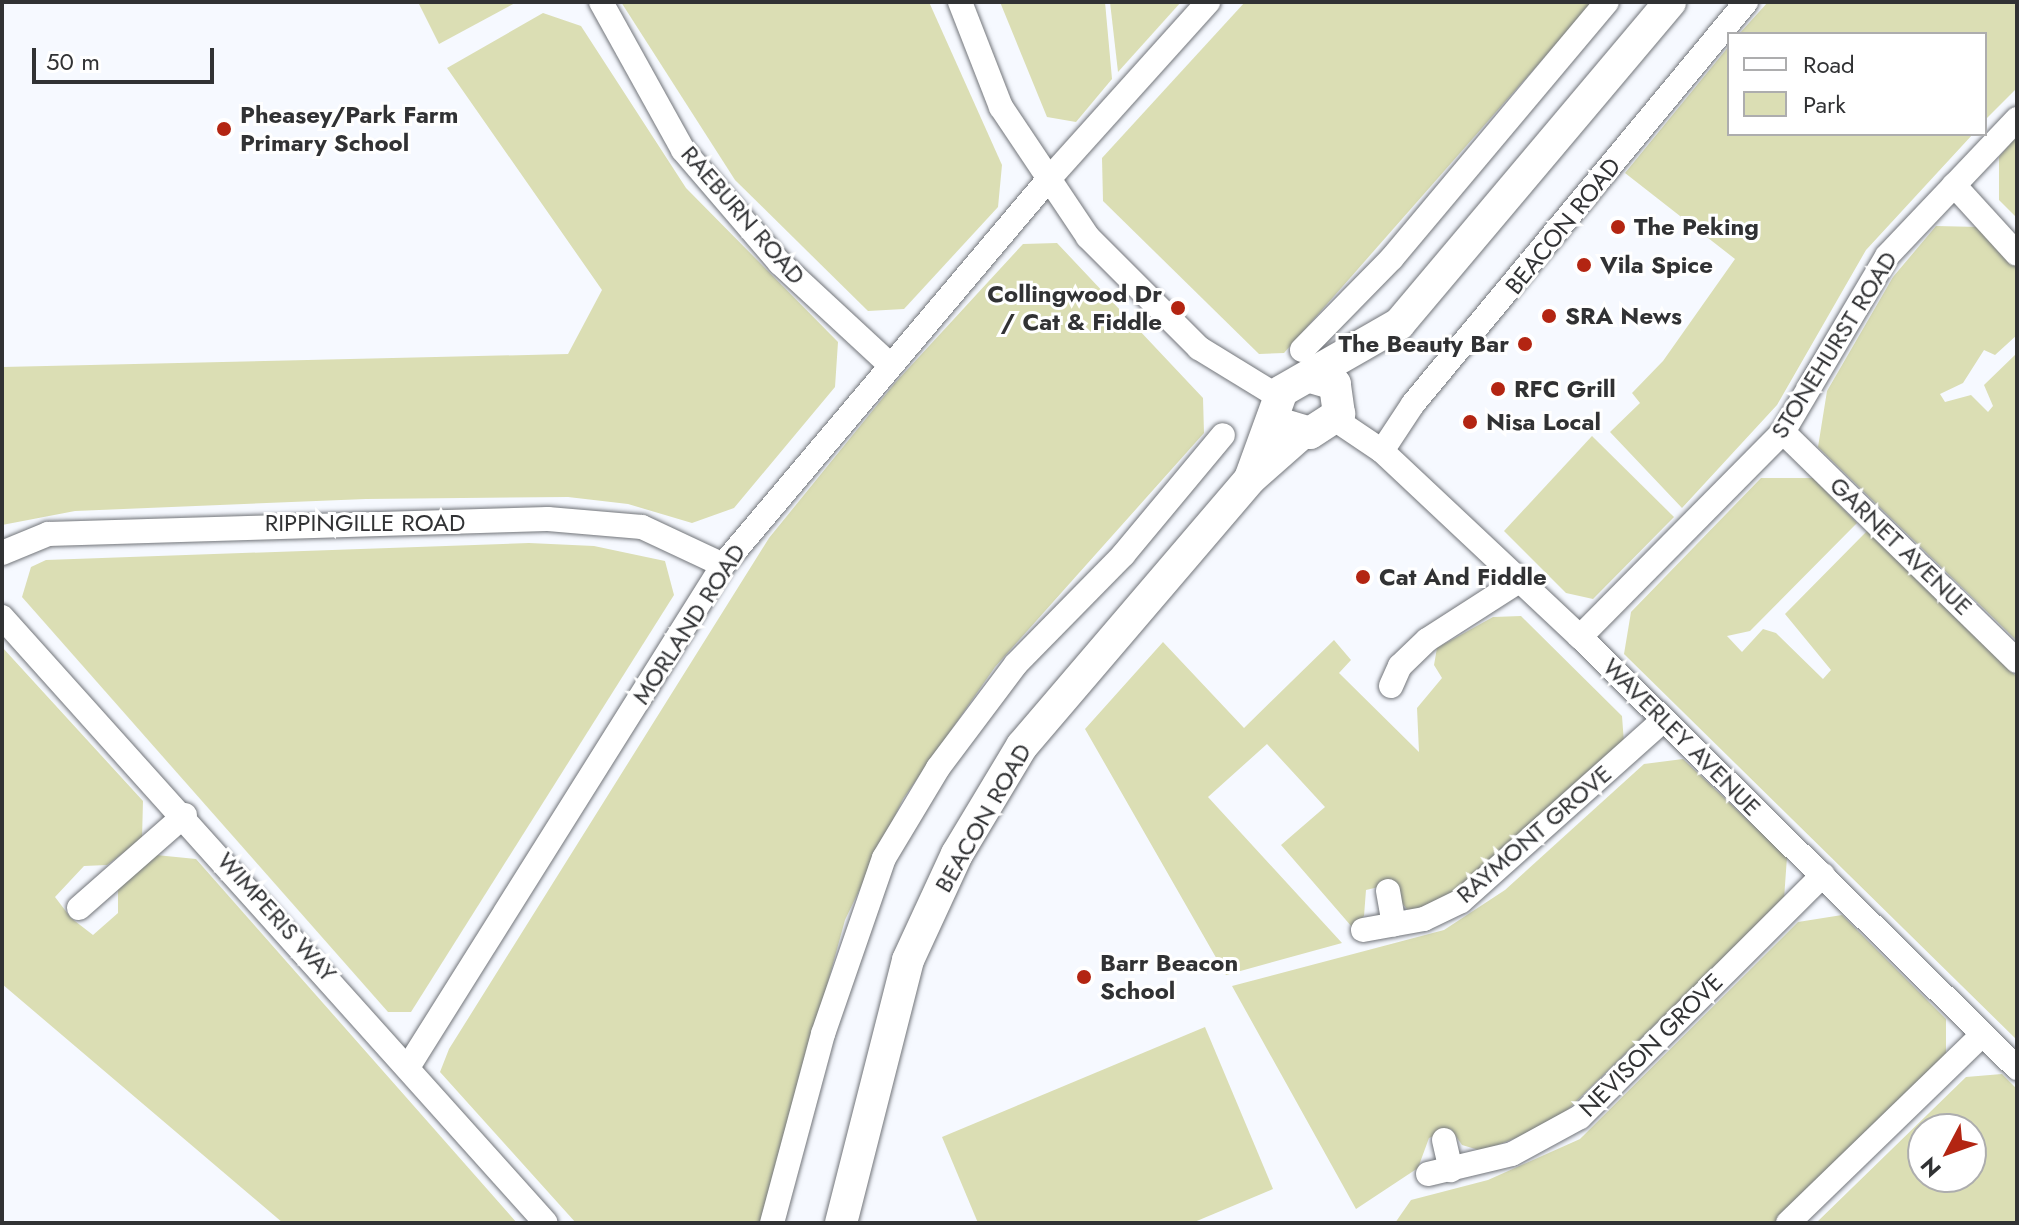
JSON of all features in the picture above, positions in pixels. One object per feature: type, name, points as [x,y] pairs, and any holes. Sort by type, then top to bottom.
[{"type":"main road","points":[[1338,408],[1383,337],[1444,277],[1670,2]]},
{"type":"main road","points":[[1302,433],[1280,421],[1277,402],[1306,364],[1383,337]]},
{"type":"main road","points":[[1306,364],[1335,384],[1338,408]]},
{"type":"main road","name":"BEACON ROAD","points":[[1250,479],[1277,402]]},
{"type":"main road","name":"BEACON ROAD","points":[[841,1223],[908,960],[957,854],[1022,746],[1250,479],[1302,433],[1338,408]]},
{"type":"street","name":"RAEBURN ROAD","points":[[601,2],[683,150],[780,263],[889,364]]},
{"type":"street","points":[[960,2],[1001,107],[1047,181],[1088,237],[1179,331],[1277,402]]},
{"type":"street","name":"MORLAND ROAD","points":[[410,1064],[723,565],[889,364],[1047,181],[1208,2]]},
{"type":"street","points":[[1306,364],[1367,286],[1607,2]]},
{"type":"street","name":"BEACON ROAD","points":[[1382,451],[1413,404],[1746,2]]},
{"type":"street","name":"STONEHURST ROAD","points":[[1580,637],[1783,432],[1887,256],[2017,119]]},
{"type":"street","points":[[1954,185],[2017,254]]},
{"type":"street","name":"WAVERLEY AVENUE","points":[[1338,408],[1580,637],[2017,1068]]},
{"type":"street","name":"GARNET AVENUE","points":[[1783,432],[2017,661]]},
{"type":"street","points":[[772,1223],[823,1034],[884,858],[938,768],[1016,664],[1128,558],[1223,435]]},
{"type":"street","name":"RIPPINGILLE ROAD","points":[[2,553],[48,534],[548,519],[642,527],[723,565]]},
{"type":"street","points":[[1391,686],[1400,666],[1427,640],[1519,581]]},
{"type":"street","name":"WIMPERIS WAY","points":[[2,617],[410,1064],[546,1223]]},
{"type":"street","name":"RAYMONT GROVE","points":[[1363,930],[1394,924],[1461,901],[1662,721]]},
{"type":"street","points":[[79,908],[185,815]]},
{"type":"street","name":"NEVISON GROVE","points":[[1444,1140],[1440,1172],[1512,1154],[1580,1117],[1823,875]]},
{"type":"street","points":[[1388,891],[1394,924]]},
{"type":"street","points":[[1788,1223],[1982,1035]]},
{"type":"green space","points":[[418,2],[517,2],[439,44]]},
{"type":"green space","points":[[621,2],[929,2],[1002,165],[998,207],[904,309],[868,311],[735,180]]},
{"type":"green space","points":[[1000,2],[1105,2],[1112,79],[1076,122],[1047,117]]},
{"type":"green space","points":[[1110,2],[1181,2],[1118,72]]},
{"type":"green space","points":[[1245,2],[1593,2],[1284,353],[1259,354],[1103,201],[1102,158]]},
{"type":"green space","points":[[1768,2],[2017,2],[2017,88],[1987,118],[1987,32],[1741,32]]},
{"type":"green space","points":[[543,13],[581,26],[686,188],[838,342],[835,387],[734,508],[692,523],[628,504],[568,497],[366,499],[75,511],[2,525],[2,367],[568,354],[602,290],[447,68]]},
{"type":"green space","points":[[1727,48],[1727,136],[1971,136],[1866,250],[1777,405],[1682,508],[1610,432],[1640,403],[1632,393],[1663,361],[1735,259],[1625,173]]},
{"type":"green space","points":[[2017,136],[2017,218],[1999,200],[1999,157]]},
{"type":"green space","points":[[1936,226],[1980,227],[2017,265],[2017,335],[1995,355],[1984,350],[1963,383],[1940,394],[1945,402],[1971,395],[1988,412],[1993,406],[1984,385],[2017,353],[2017,641],[1818,447],[1827,391],[1893,277]]},
{"type":"green space","points":[[1057,243],[1203,398],[1204,433],[995,667],[903,799],[845,920],[762,1223],[576,1223],[440,1072],[449,1049],[769,538],[895,383],[1023,244]]},
{"type":"green space","points":[[1592,436],[1674,517],[1593,599],[1566,593],[1504,531]]},
{"type":"green space","points":[[1761,478],[1813,478],[1857,523],[1750,631],[1727,636],[1742,652],[1763,629],[1776,633],[1823,679],[1831,670],[1785,614],[1867,531],[2017,677],[2017,1040],[1624,654],[1631,612]]},
{"type":"green space","points":[[529,543],[594,546],[665,561],[674,595],[411,1012],[388,1012],[22,597],[31,567],[46,560]]},
{"type":"green space","points":[[1521,616],[1622,716],[1624,743],[1469,885],[1411,914],[1387,885],[1366,890],[1364,916],[1352,927],[1281,845],[1325,807],[1267,744],[1208,797],[1342,943],[1226,975],[1085,729],[1163,642],[1244,728],[1334,640],[1351,660],[1339,673],[1419,752],[1417,708],[1442,678],[1434,665],[1437,648],[1493,617]]},
{"type":"green space","points":[[2,647],[143,801],[142,839],[107,865],[84,866],[55,897],[71,918],[93,935],[118,913],[118,889],[156,855],[196,859],[517,1223],[283,1223],[2,984]]},
{"type":"green space","points":[[1683,759],[1787,857],[1784,899],[1554,1123],[1482,1151],[1462,1145],[1451,1129],[1429,1138],[1418,1168],[1356,1209],[1232,986],[1444,930],[1505,890],[1644,764]]},
{"type":"green space","points":[[1842,915],[1946,1019],[1946,1057],[1774,1223],[1395,1223],[1411,1200],[1488,1180],[1580,1139],[1798,922]]},
{"type":"green space","points":[[1205,1027],[1273,1189],[1192,1223],[978,1223],[942,1137]]},
{"type":"green space","points":[[2002,1074],[2017,1089],[2017,1223],[1816,1223],[1907,1134],[1907,1193],[1987,1193],[1987,1113],[1929,1113],[1966,1077]]},
{"type":"place","name":"Pheasey/Park Farm Primary School","points":[[224,129]]},
{"type":"place","name":"The Peking","points":[[1618,227]]},
{"type":"place","name":"Vila Spice","points":[[1584,265]]},
{"type":"place","name":"Collingwood Dr / Cat & Fiddle","points":[[1178,308]]},
{"type":"place","name":"SRA News","points":[[1549,316]]},
{"type":"place","name":"The Beauty Bar","points":[[1525,344]]},
{"type":"place","name":"RFC Grill","points":[[1498,389]]},
{"type":"place","name":"Nisa Local","points":[[1470,422]]},
{"type":"place","name":"Cat And Fiddle","points":[[1363,577]]},
{"type":"place","name":"Barr Beacon School","points":[[1084,977]]}]
